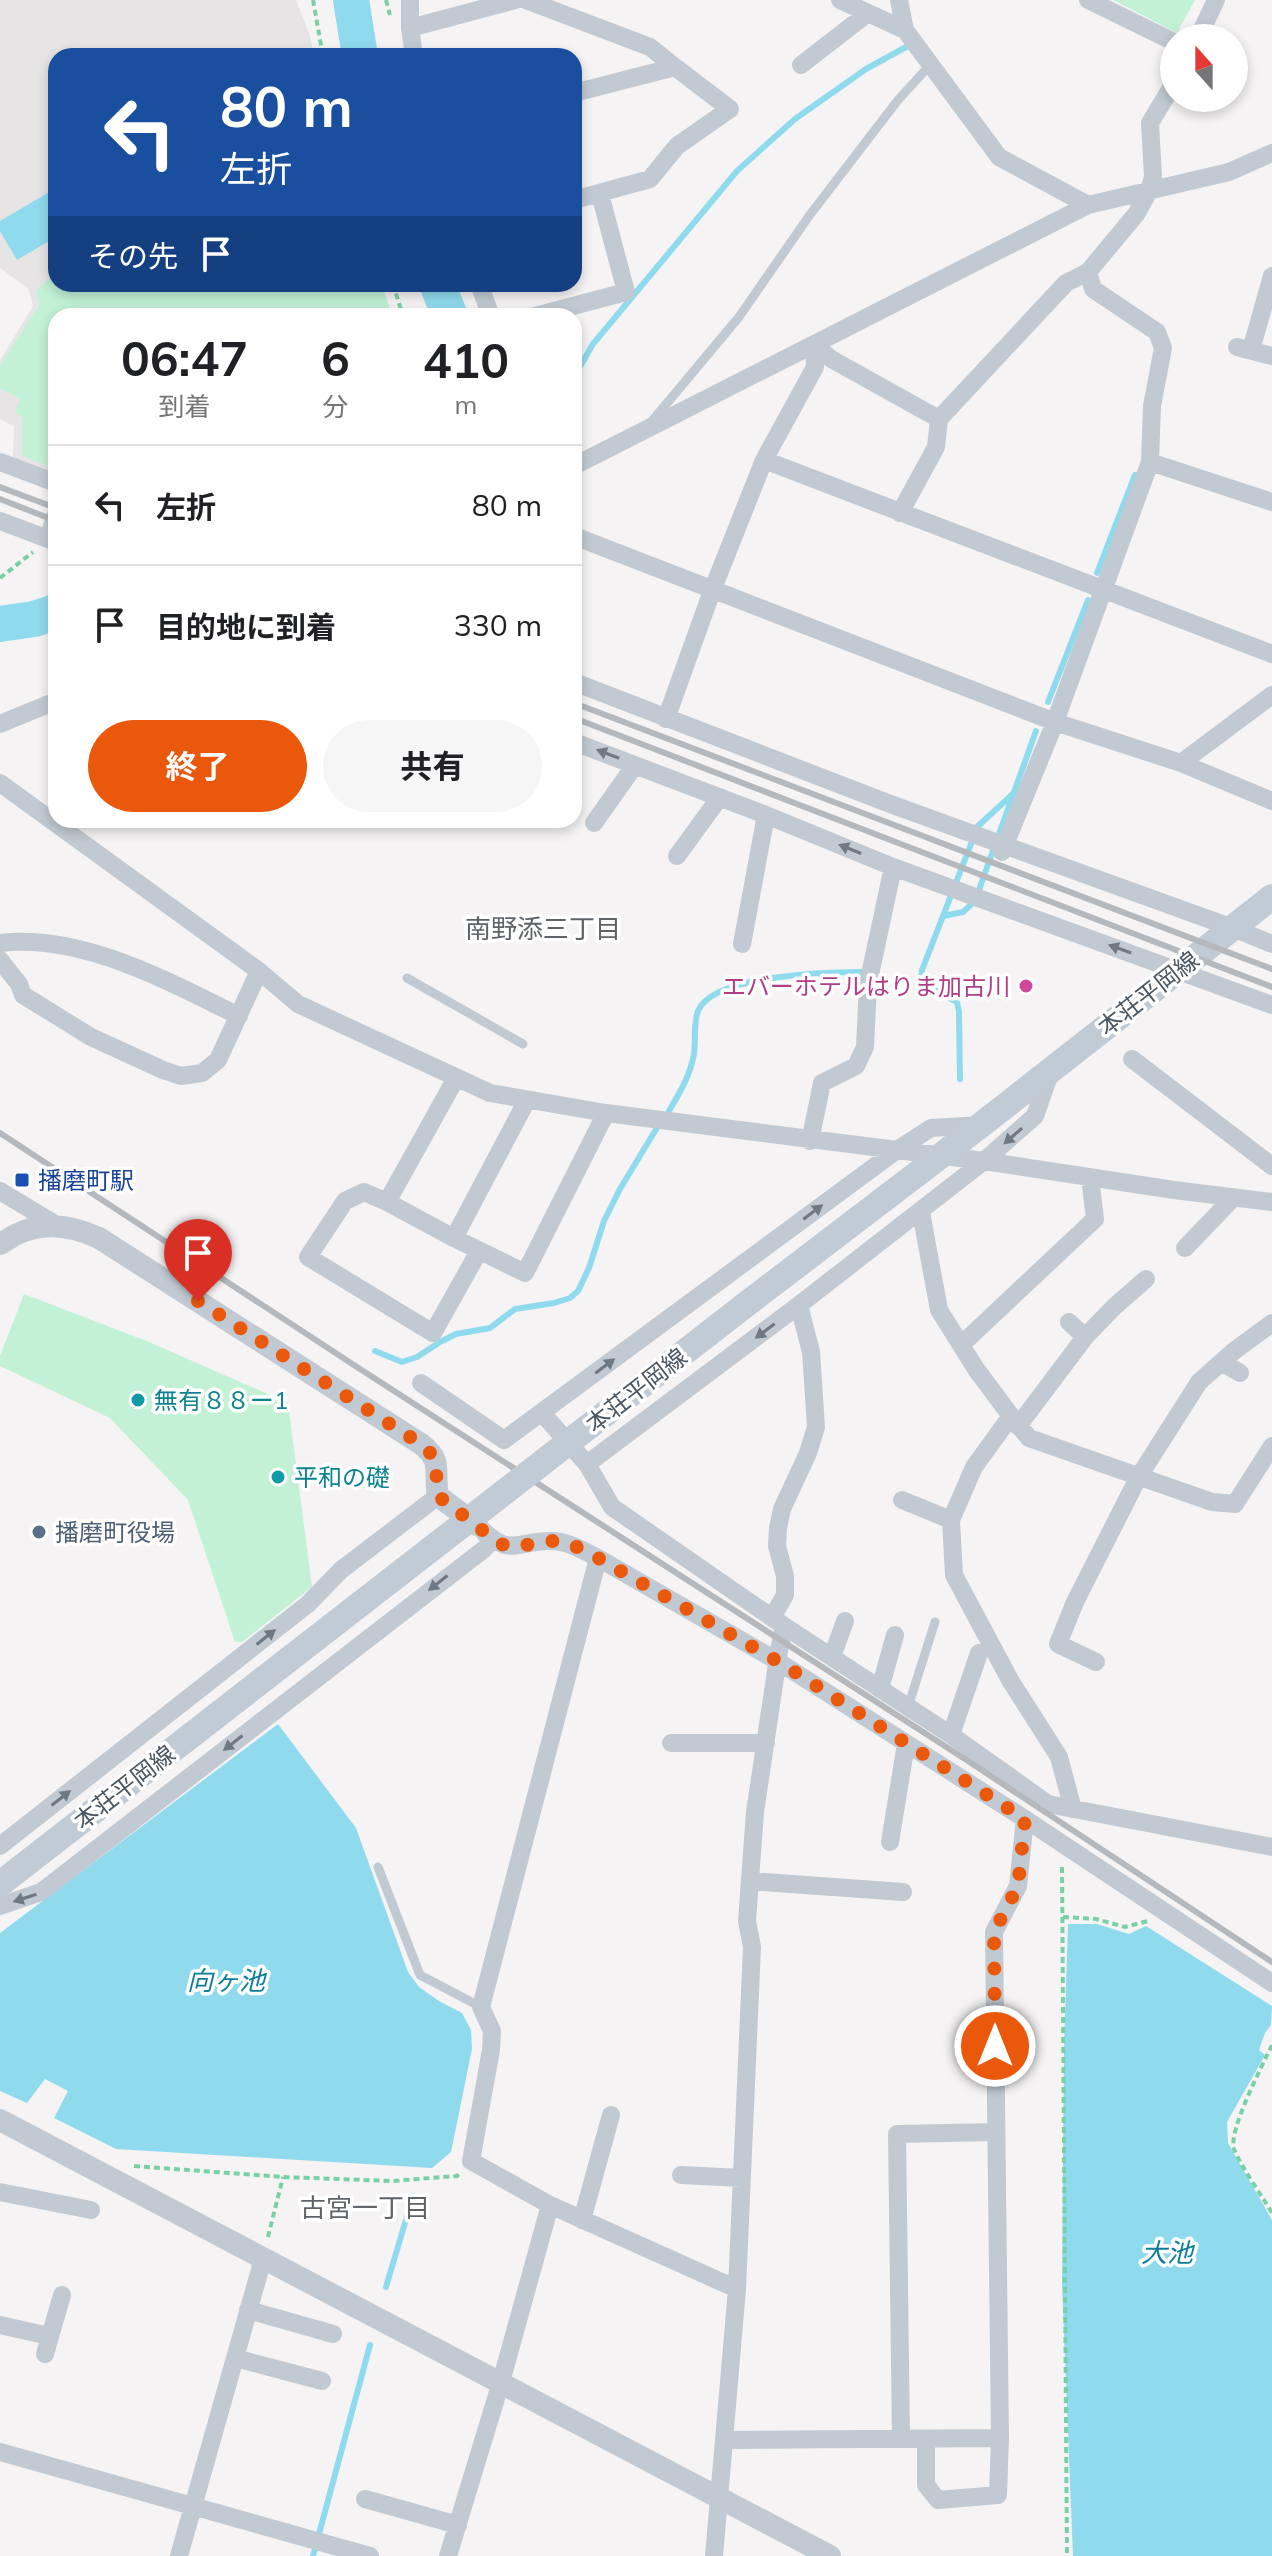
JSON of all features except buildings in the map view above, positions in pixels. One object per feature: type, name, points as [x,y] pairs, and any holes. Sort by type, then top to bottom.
[{"type":"main road","name":"本荘平岡線","points":[[0,1884],[1272,897]]},
{"type":"street","points":[[410,0],[413,48]]},
{"type":"street","points":[[410,28],[515,0]]},
{"type":"street","points":[[526,0],[650,47],[730,109],[677,146],[650,179],[582,198]]},
{"type":"street","points":[[840,0],[905,30],[999,157],[1088,205]]},
{"type":"street","points":[[899,0],[905,30]]},
{"type":"street","points":[[1088,0],[1160,35]]},
{"type":"street","points":[[1205,24],[1216,0]]},
{"type":"street","points":[[801,65],[868,13]]},
{"type":"street","points":[[582,91],[675,67]]},
{"type":"street","points":[[900,513],[936,447],[939,419],[1066,283],[1088,272],[1137,213],[1153,177],[1150,123],[1160,106]]},
{"type":"street","points":[[582,462],[1088,205],[1229,172],[1272,153]]},
{"type":"street","points":[[565,308],[626,292],[600,194]]},
{"type":"street","points":[[1003,849],[1055,722],[1150,462],[1152,406],[1163,348],[1157,332],[1093,289],[1088,272]]},
{"type":"street","points":[[1272,276],[1244,349],[1272,356]]},
{"type":"street","points":[[814,346],[833,360],[939,419]]},
{"type":"street","points":[[666,719],[764,460],[815,367],[814,346]]},
{"type":"street","points":[[764,460],[1272,654]]},
{"type":"street","points":[[0,462],[48,480]]},
{"type":"street","points":[[1150,462],[1272,502]]},
{"type":"street","points":[[0,521],[48,539]]},
{"type":"street","points":[[582,539],[1055,722],[1181,763],[1272,801]]},
{"type":"street","points":[[582,685],[1003,849],[1272,944]]},
{"type":"street","points":[[1181,763],[1272,695]]},
{"type":"street","points":[[0,724],[48,704]]},
{"type":"street","points":[[582,745],[893,867],[1272,1005]]},
{"type":"street","points":[[594,823],[635,765]]},
{"type":"street","points":[[0,783],[48,818]]},
{"type":"street","points":[[677,856],[720,797]]},
{"type":"street","points":[[742,944],[766,815]]},
{"type":"street","points":[[62,828],[259,971],[298,1004],[490,1093],[606,1113],[984,1161],[1272,1202]]},
{"type":"street","points":[[810,1141],[822,1083],[856,1066],[865,1047],[868,984],[893,867]]},
{"type":"street","points":[[0,943],[26,940],[120,961],[239,1016]]},
{"type":"street","points":[[0,960],[19,984],[23,995],[91,1037],[181,1076],[202,1073],[218,1060],[259,971]]},
{"type":"street","points":[[0,992],[19,984]]},
{"type":"street","points":[[1132,1059],[1272,1166]]},
{"type":"street","points":[[587,1464],[984,1161],[1035,1116],[1051,1070]]},
{"type":"street","points":[[387,1202],[456,1078]]},
{"type":"street","points":[[454,1238],[527,1100]]},
{"type":"street","points":[[479,1251],[433,1333],[308,1257],[345,1201],[364,1192],[525,1273],[606,1113]]},
{"type":"street","points":[[421,1383],[504,1440],[897,1150],[931,1128],[981,1125]]},
{"type":"street","points":[[962,1344],[1095,1219],[1090,1178]]},
{"type":"street","points":[[0,1191],[58,1226]]},
{"type":"street","points":[[1185,1248],[1233,1198]]},
{"type":"street","points":[[21,1204],[29,1217],[28,1230]]},
{"type":"street","points":[[921,1212],[939,1310],[976,1369],[1029,1438],[1212,1502],[1235,1504],[1272,1446]]},
{"type":"street","points":[[0,1244],[28,1230],[58,1226],[82,1230],[99,1238],[421,1444],[433,1454],[437,1465],[438,1496],[509,1548],[560,1542],[598,1558],[779,1662],[1025,1819],[1272,1983]]},
{"type":"street","points":[[1073,1809],[1059,1757],[1010,1680],[954,1575],[951,1520],[965,1463],[1015,1421],[1085,1337],[1146,1279]]},
{"type":"street","points":[[714,2556],[737,2289],[752,1947],[747,1921],[755,1812],[779,1662],[779,1621],[785,1595],[785,1576],[777,1546],[778,1528],[782,1509],[808,1453],[816,1427],[811,1352],[799,1305]]},
{"type":"street","points":[[1069,1322],[1085,1337]]},
{"type":"street","points":[[1096,1662],[1058,1644],[1075,1602],[1138,1478],[1199,1382],[1272,1323]]},
{"type":"street","points":[[1222,1362],[1240,1373]]},
{"type":"street","points":[[542,1413],[587,1464],[612,1507],[951,1735],[1048,1804],[1272,1847]]},
{"type":"street","points":[[0,1846],[308,1604],[341,1570],[438,1496]]},
{"type":"street","points":[[902,1500],[951,1520]]},
{"type":"street","points":[[0,1906],[41,1892],[488,1545],[489,1539],[481,1528]]},
{"type":"street","points":[[462,1564],[533,1544]]},
{"type":"street","points":[[598,1558],[481,2007],[492,2031],[491,2050],[471,2161],[550,2205],[737,2289]]},
{"type":"street","points":[[832,1657],[845,1621]]},
{"type":"street","points":[[880,1689],[895,1635]]},
{"type":"street","points":[[951,1735],[979,1653]]},
{"type":"street","points":[[671,1743],[766,1743]]},
{"type":"street","points":[[890,1842],[906,1744]]},
{"type":"street","points":[[926,2439],[926,2485],[938,2500],[998,2495],[1000,2438],[994,1932],[1018,1886],[1025,1819]]},
{"type":"street","points":[[750,1881],[903,1892]]},
{"type":"street","points":[[582,2220],[611,2115]]},
{"type":"street","points":[[0,2120],[265,2250],[501,2382],[830,2556]]},
{"type":"street","points":[[901,2439],[897,2134],[995,2132]]},
{"type":"street","points":[[681,2175],[742,2178]]},
{"type":"street","points":[[0,2192],[91,2210]]},
{"type":"street","points":[[448,2556],[550,2205]]},
{"type":"street","points":[[179,2556],[265,2250]]},
{"type":"street","points":[[0,2325],[47,2345],[62,2295]]},
{"type":"street","points":[[248,2310],[333,2334]]},
{"type":"street","points":[[235,2358],[322,2381]]},
{"type":"street","points":[[726,2440],[1000,2438]]},
{"type":"street","points":[[0,2452],[370,2556]]},
{"type":"street","points":[[365,2499],[458,2525]]},
{"type":"lane","points":[[642,433],[739,317],[809,216],[898,100],[932,63]]},
{"type":"lane","points":[[407,978],[523,1044]]},
{"type":"lane","points":[[908,1707],[935,1622]]},
{"type":"lane","points":[[378,1867],[420,1975],[481,2007]]},
{"type":"path","points":[[313,0],[322,48]]},
{"type":"path","points":[[0,578],[48,544]]},
{"type":"path","points":[[1062,1853],[1067,2556]]},
{"type":"path","points":[[1062,1917],[1096,1919],[1125,1927],[1150,1921]]},
{"type":"path","points":[[1272,2045],[1237,2126],[1233,2147],[1272,2213]]},
{"type":"path","points":[[128,2165],[283,2177],[392,2181],[457,2176],[471,2161]]},
{"type":"path","points":[[265,2250],[283,2177]]},
{"type":"shaded area","points":[[0,0],[296,0],[312,48],[48,48],[48,292],[384,292],[389,308],[48,308],[48,471],[13,459],[14,426],[0,419],[0,360],[33,306],[28,288],[0,268]]},
{"type":"green space","points":[[1113,0],[1195,0],[1182,24],[1160,24]]},
{"type":"green space","points":[[48,280],[48,292],[384,292],[390,308],[48,308],[48,466],[22,456],[22,417],[15,413],[20,399],[0,388],[0,366],[39,305],[36,291]]},
{"type":"green space","points":[[24,1294],[149,1342],[288,1403],[312,1587],[242,1642],[235,1642],[188,1500],[110,1418],[0,1366],[0,1356]]},
{"type":"water","points":[[48,193],[48,242],[17,260],[0,231],[0,221]]},
{"type":"water","name":"向ヶ池","points":[[278,1724],[356,1828],[408,1972],[419,1987],[462,2013],[471,2030],[472,2049],[451,2152],[432,2168],[116,2149],[54,2118],[68,2091],[45,2079],[27,2103],[0,2091],[0,1933]]},
{"type":"water","name":"大池","points":[[1068,1924],[1097,1924],[1129,1934],[1146,1926],[1272,2006],[1271,2025],[1259,2050],[1265,2055],[1227,2122],[1228,2143],[1272,2220],[1272,2556],[1073,2556],[1062,2284]]},
{"type":"waterway","points":[[351,0],[359,48]]},
{"type":"waterway","points":[[582,363],[593,344],[737,171],[795,119],[866,69],[906,47]]},
{"type":"waterway","points":[[440,292],[447,308]]},
{"type":"waterway","points":[[1097,573],[1135,475]]},
{"type":"waterway","points":[[1048,702],[1088,600]]},
{"type":"waterway","points":[[0,624],[48,615]]},
{"type":"waterway","points":[[943,916],[963,912],[975,901],[1036,731]]},
{"type":"waterway","points":[[960,1079],[957,1002],[926,985],[921,980],[922,970],[978,826],[1015,792]]},
{"type":"waterway","points":[[669,1111],[690,1070],[696,1016],[708,999],[725,990],[772,978],[862,972]]},
{"type":"waterway","points":[[375,1351],[402,1362],[417,1357],[456,1334],[490,1328],[515,1309],[570,1298],[578,1291],[589,1268],[604,1221],[620,1189],[658,1126]]},
{"type":"waterway","points":[[386,2287],[413,2196]]},
{"type":"waterway","points":[[313,2556],[370,2345]]},
{"type":"railway","points":[[0,487],[48,505]]},
{"type":"railway","points":[[0,499],[48,518]]},
{"type":"railway","points":[[582,706],[1272,969]]},
{"type":"railway","points":[[582,721],[1272,987]]},
{"type":"railway","points":[[0,1133],[965,1759],[1272,1962]]},
{"type":"place","name":"エバーホテルはりま加古川","points":[[1026,986]]},
{"type":"place","name":"播磨町駅","points":[[22,1180]]},
{"type":"place","name":"無有８８ー1","points":[[138,1400]]},
{"type":"place","name":"平和の礎","points":[[278,1477]]},
{"type":"place","name":"播磨町役場","points":[[39,1532]]},
{"type":"district","name":"南野添三丁目","points":[[543,928]]},
{"type":"district","name":"古宮一丁目","points":[[365,2207]]},
{"type":"route","points":[[198,1301],[421,1444],[433,1454],[437,1465],[438,1496],[499,1543],[509,1548],[560,1542],[598,1558],[779,1662],[1025,1819],[1018,1886],[994,1932],[995,2046]]}]
